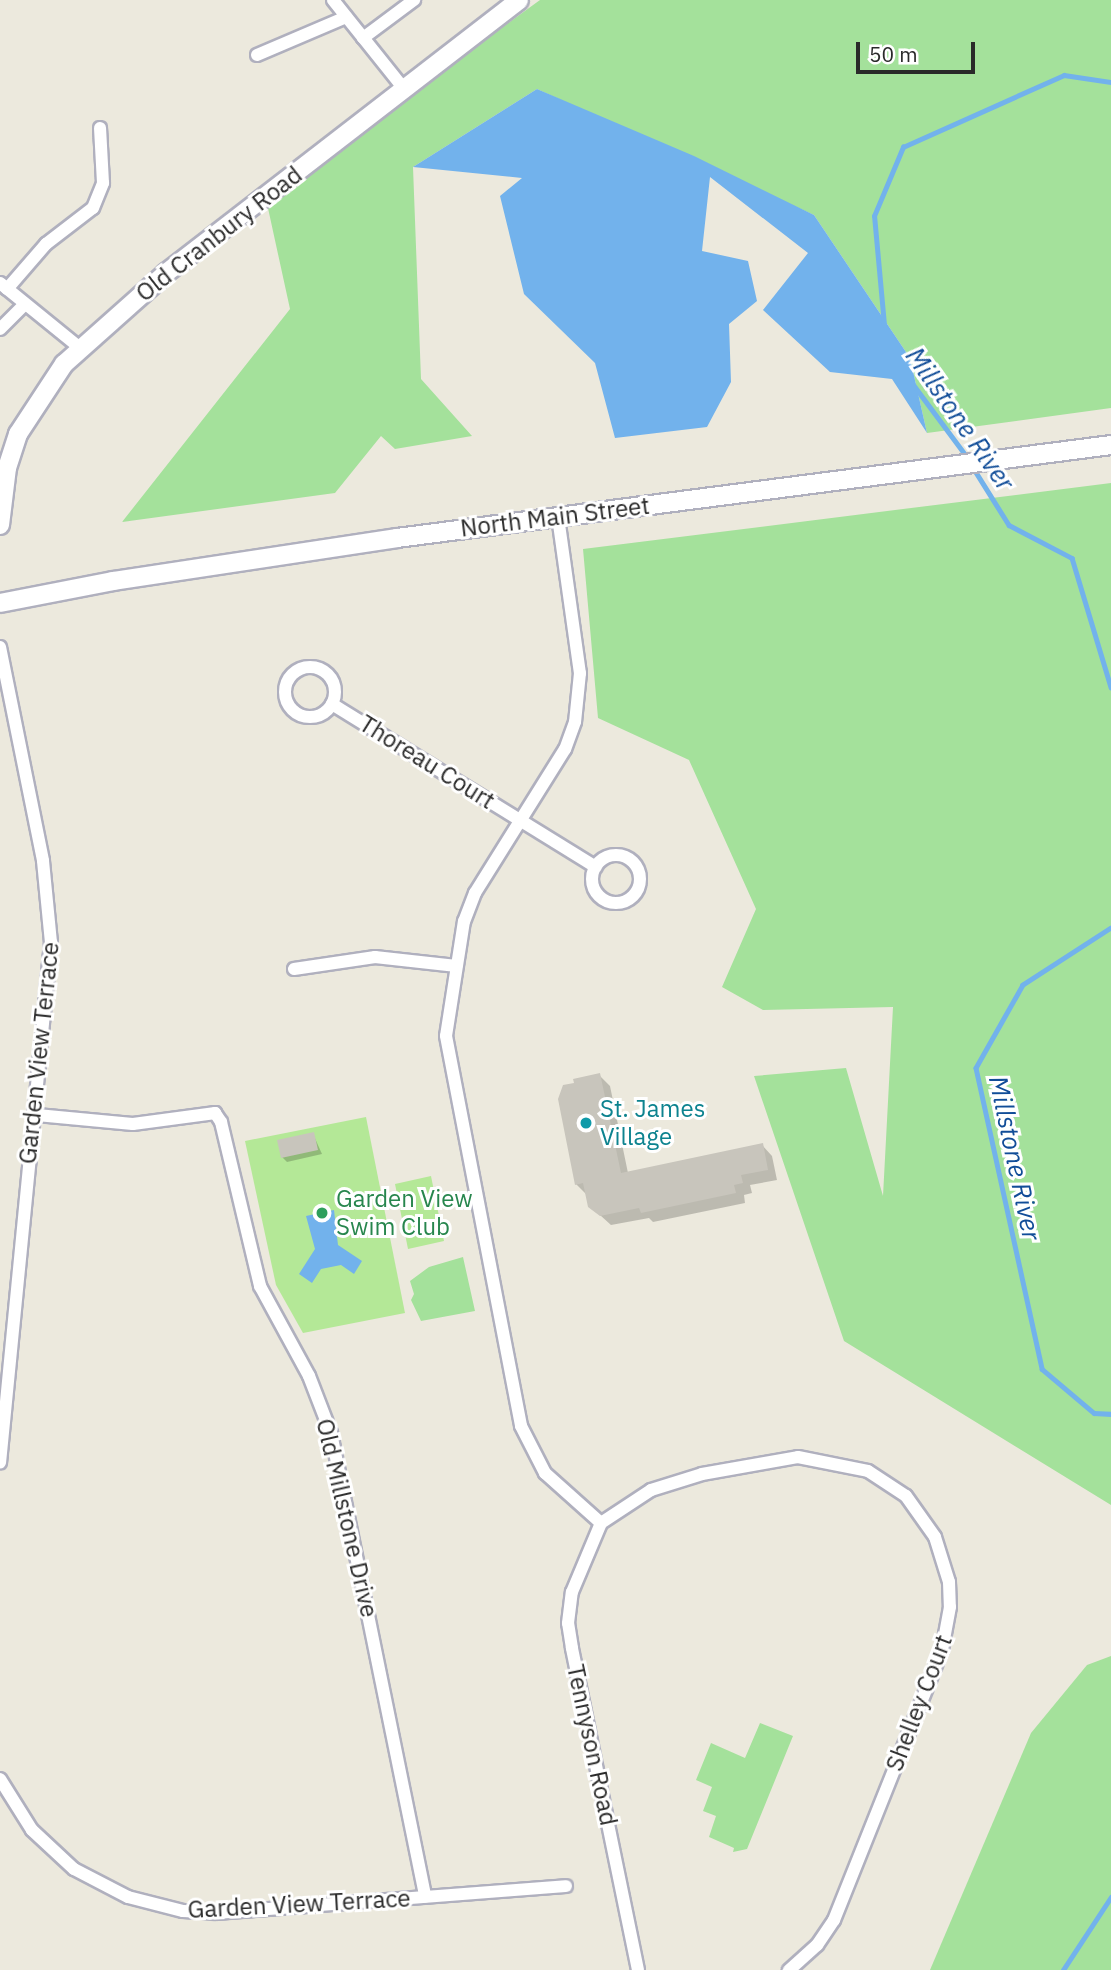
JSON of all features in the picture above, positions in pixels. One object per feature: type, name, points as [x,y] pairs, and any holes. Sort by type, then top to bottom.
[{"type":"street","points":[[333,0],[404,89]]},
{"type":"street","points":[[363,38],[414,0]]},
{"type":"street","name":"Old Cranbury Road","points":[[0,525],[7,468],[18,433],[43,389],[80,348],[166,273],[520,0]]},
{"type":"street","points":[[257,55],[346,17]]},
{"type":"street","points":[[80,348],[3,286],[46,244],[93,208],[103,183],[100,128]]},
{"type":"street","points":[[0,329],[25,304]]},
{"type":"street","name":"North Main Street","points":[[0,603],[113,581],[558,517],[1111,444]]},
{"type":"street","points":[[558,517],[580,673],[579,699],[565,749],[475,893],[464,921],[448,1054],[521,1426],[545,1473],[601,1524]]},
{"type":"street","name":"Garden View Terrace","points":[[0,647],[51,905],[50,978],[37,1115],[29,1156],[0,1463]]},
{"type":"street","name":"Thoreau Court","points":[[321,669],[335,688],[332,704],[316,716],[297,713],[285,697],[287,682],[297,670],[321,669]]},
{"type":"street","name":"Thoreau Court","points":[[332,704],[596,867]]},
{"type":"street","points":[[294,969],[375,957],[457,966]]},
{"type":"street","name":"Old Millstone Drive","points":[[37,1115],[134,1124],[215,1113],[227,1137],[260,1286],[309,1376],[331,1433],[425,1897]]},
{"type":"street","name":"Shelley Court","points":[[601,1524],[651,1490],[678,1479],[775,1460],[812,1458],[845,1463],[886,1481],[916,1507],[935,1537],[949,1582],[950,1616],[942,1650],[834,1920],[817,1945],[789,1970]]},
{"type":"street","name":"Tennyson Road","points":[[601,1524],[572,1592],[568,1623],[638,1970]]},
{"type":"street","name":"Garden View Terrace","points":[[0,1779],[32,1830],[74,1868],[102,1886],[155,1906],[216,1913],[566,1886]]},
{"type":"green space","points":[[540,0],[1111,0],[1111,408],[927,433],[910,358],[814,215],[537,89],[413,167],[421,379],[472,436],[395,449],[381,436],[335,493],[122,522],[290,309],[266,199]]},
{"type":"green space","points":[[1111,483],[1111,1505],[844,1341],[754,1076],[846,1068],[883,1196],[893,1007],[763,1010],[722,987],[756,909],[689,760],[598,718],[583,549]]},
{"type":"green space","name":"Garden View Swim Club","points":[[366,1117],[405,1313],[303,1333],[276,1285],[245,1141]]},
{"type":"green space","points":[[431,1176],[444,1241],[408,1249],[395,1184]]},
{"type":"green space","points":[[463,1257],[475,1311],[421,1321],[411,1300],[414,1294],[410,1281],[429,1267]]},
{"type":"green space","points":[[1111,1656],[1111,1970],[930,1970],[1031,1733],[1087,1665]]},
{"type":"green space","points":[[760,1723],[793,1736],[747,1849],[733,1852],[734,1848],[709,1837],[716,1816],[703,1811],[712,1787],[696,1780],[711,1743],[745,1758]]},
{"type":"water","points":[[537,89],[694,156],[814,215],[910,358],[927,433],[892,379],[830,372],[763,310],[808,253],[710,177],[702,251],[748,261],[757,301],[729,324],[731,382],[707,427],[615,438],[595,363],[524,294],[500,196],[522,178],[413,167]]},
{"type":"water","points":[[334,1210],[338,1245],[362,1261],[354,1274],[341,1265],[321,1269],[312,1283],[299,1274],[315,1249],[306,1216]]},
{"type":"building","name":"St. James Village","points":[[600,1073],[621,1173],[763,1143],[768,1170],[741,1175],[743,1183],[734,1185],[736,1193],[641,1213],[639,1208],[600,1216],[588,1207],[583,1183],[575,1185],[558,1099],[563,1085],[574,1083],[573,1079]]},
{"type":"building","points":[[314,1132],[318,1150],[281,1158],[277,1140]]},
{"type":"waterway","name":"Millstone River","points":[[884,325],[874,216],[903,147],[1064,75],[1111,82]]},
{"type":"waterway","name":"Millstone River","points":[[913,384],[968,458]]},
{"type":"waterway","name":"Millstone River","points":[[974,469],[1009,525],[1072,558],[1111,687]]},
{"type":"waterway","name":"Millstone River","points":[[1111,928],[1023,985],[976,1068],[1042,1369],[1094,1413],[1111,1414]]},
{"type":"waterway","name":"Millstone River","points":[[1063,1970],[1111,1897]]},
{"type":"place","name":"St. James Village","points":[[586,1123]]},
{"type":"place","name":"Garden View Swim Club","points":[[322,1213]]}]
